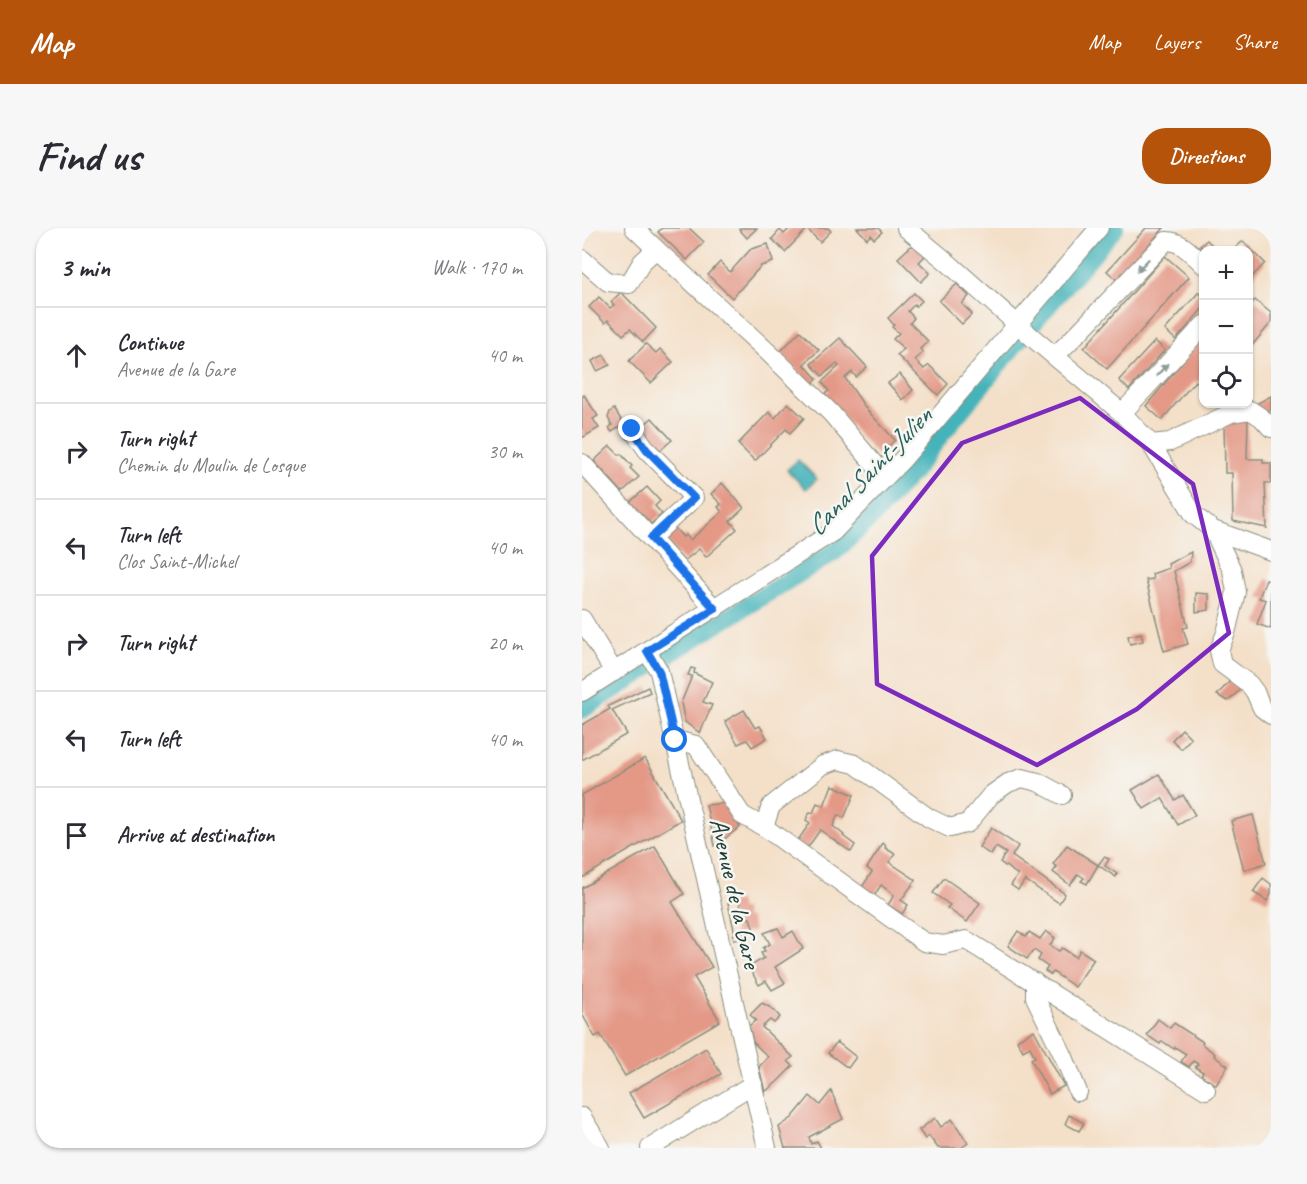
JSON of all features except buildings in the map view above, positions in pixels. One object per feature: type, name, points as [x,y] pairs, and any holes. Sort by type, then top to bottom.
[{"type":"street","points":[[634,228],[831,413],[885,477]]},
{"type":"street","points":[[906,228],[1122,413],[1151,444],[1194,515],[1213,530],[1271,551]]},
{"type":"street","points":[[582,692],[833,532],[1024,330],[1092,231]]},
{"type":"street","points":[[1054,356],[1166,242],[1173,241],[1180,244],[1199,261]]},
{"type":"street","points":[[582,259],[608,282],[629,284],[642,262],[656,249]]},
{"type":"street","points":[[1122,413],[1199,329]]},
{"type":"street","points":[[1151,444],[1170,442],[1231,412],[1250,410],[1271,428]]},
{"type":"street","points":[[632,429],[647,450],[694,498],[651,538]]},
{"type":"street","points":[[582,464],[715,609]]},
{"type":"street","points":[[1213,530],[1232,570],[1236,592],[1226,633],[1219,650],[1222,664],[1249,684],[1262,708],[1271,715]]},
{"type":"street","points":[[582,619],[614,672]]},
{"type":"street","name":"Avenue de la Gare","points":[[647,651],[659,671],[767,1148]]},
{"type":"street","points":[[675,740],[696,745],[742,815],[764,827],[924,942],[943,945],[966,940],[1206,1090]]},
{"type":"street","points":[[764,827],[771,806],[823,765],[838,760],[855,764],[929,818],[950,828],[968,823],[990,795],[1008,783],[1022,778],[1038,782],[1062,795]]},
{"type":"street","points":[[1035,982],[1035,997],[1078,1092]]},
{"type":"street","points":[[650,1148],[753,1084]]},
{"type":"street","points":[[582,1117],[601,1148]]},
{"type":"highlighted area","points":[[1080,398],[1193,484],[1229,633],[1137,709],[1037,765],[877,684],[872,556],[962,443]]},
{"type":"water","points":[[798,460],[817,479],[806,489],[787,470]]},
{"type":"waterway","name":"Canal Saint-Julien","points":[[1032,325],[1115,228]]},
{"type":"waterway","name":"Canal Saint-Julien","points":[[669,654],[836,551],[875,514],[913,472],[1022,336]]},
{"type":"waterway","name":"Canal Saint-Julien","points":[[582,710],[647,669]]},
{"type":"route","points":[[632,429],[647,450],[694,498],[651,538],[715,609],[647,651],[659,671],[675,740]]}]
